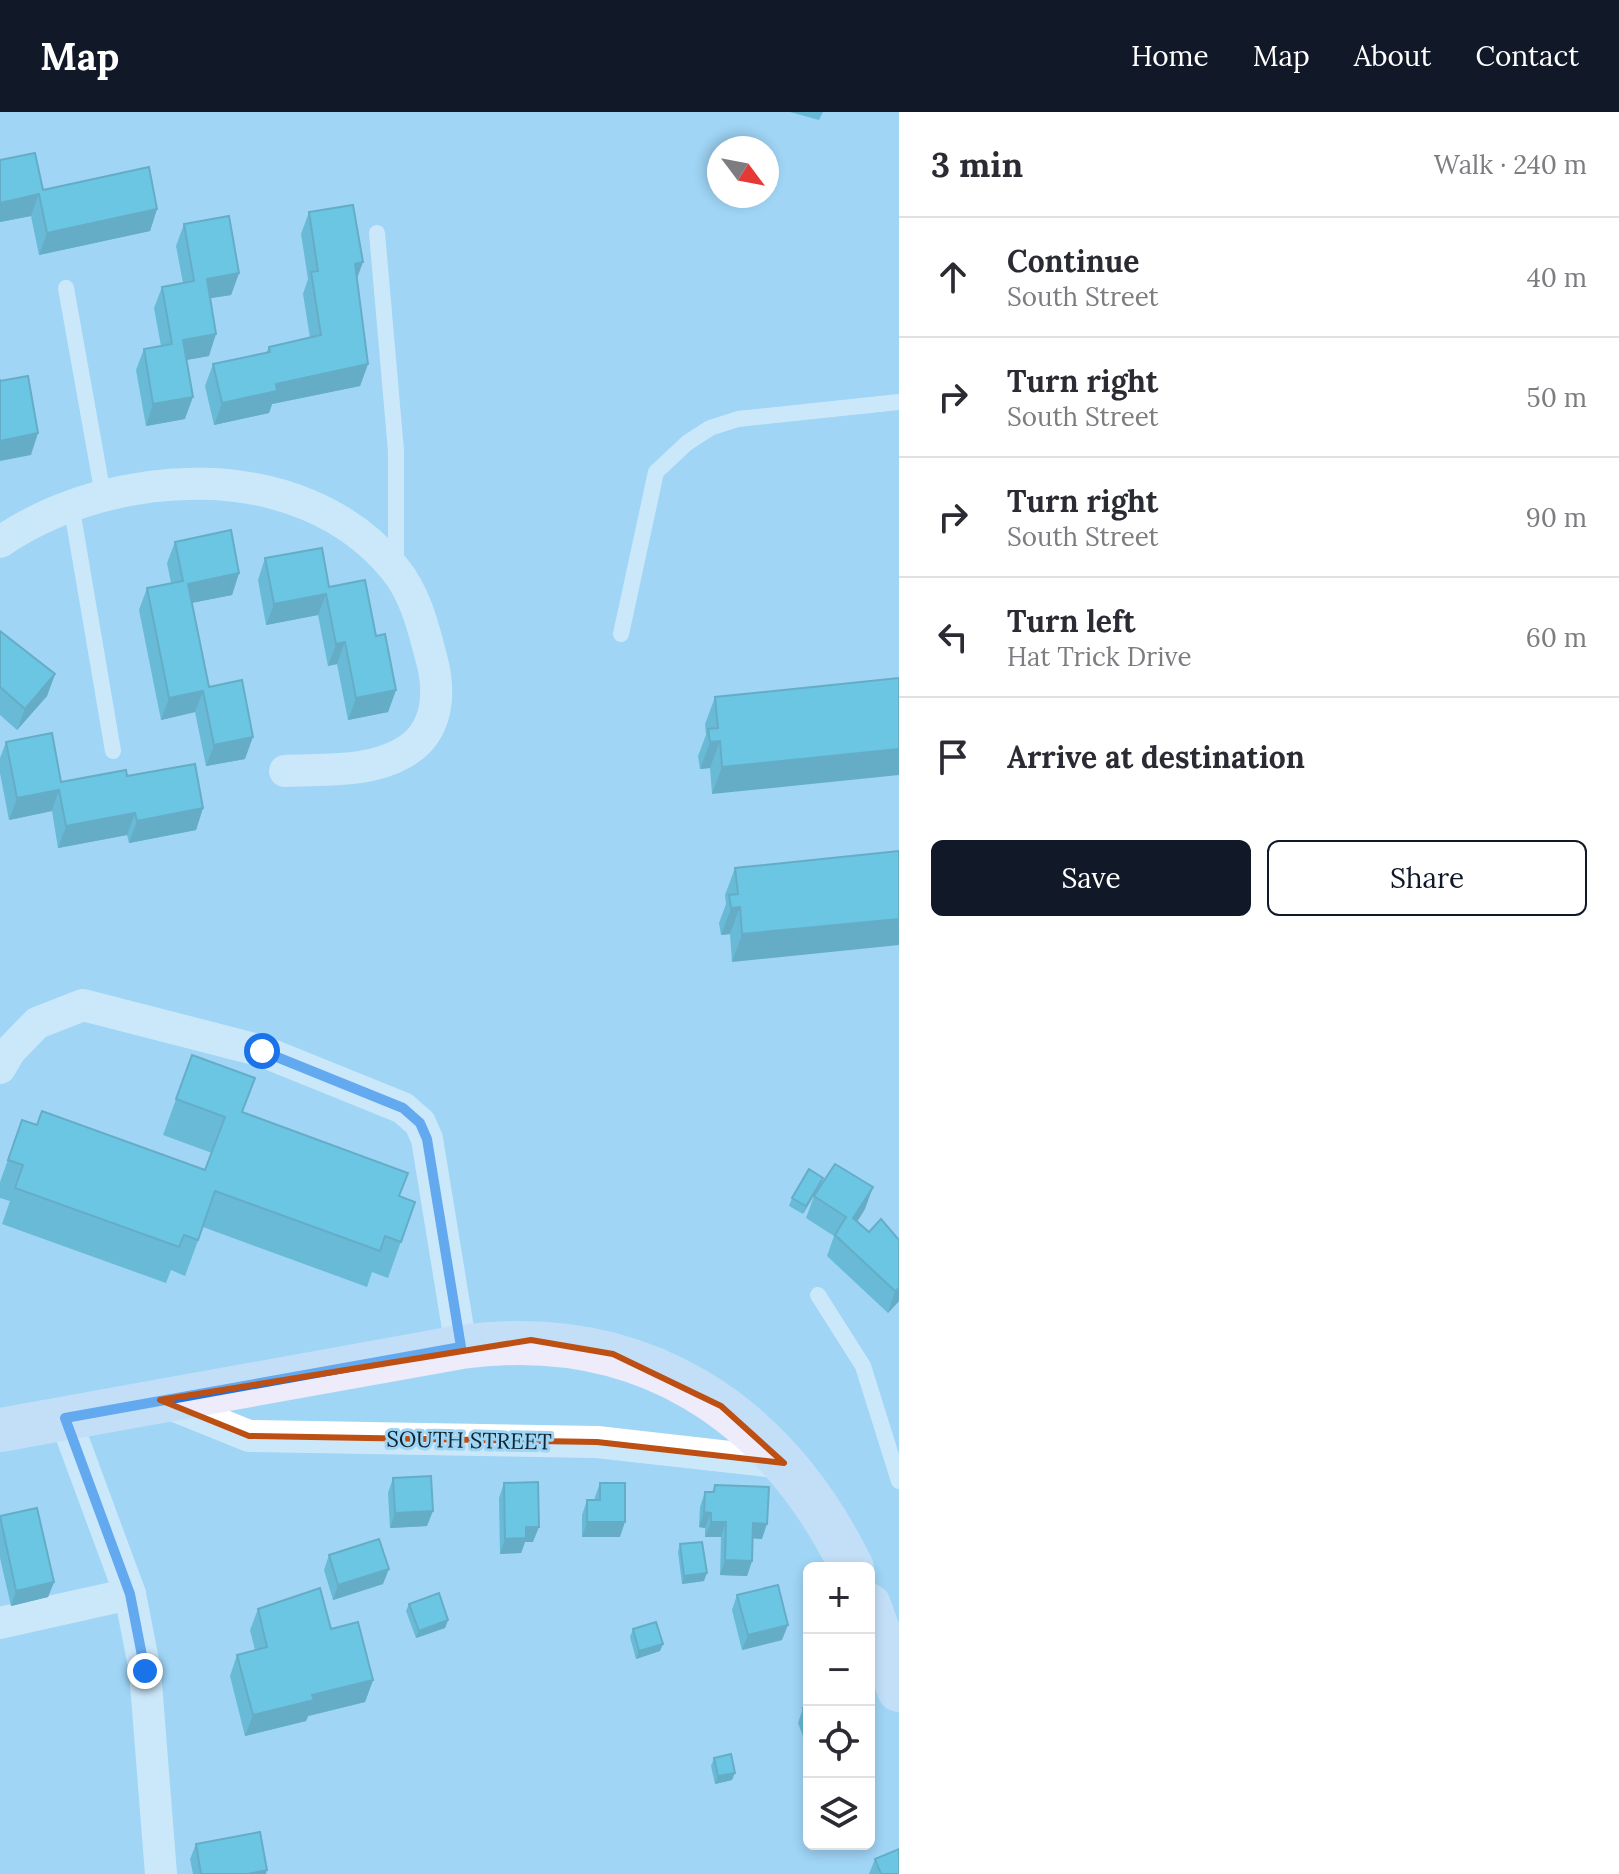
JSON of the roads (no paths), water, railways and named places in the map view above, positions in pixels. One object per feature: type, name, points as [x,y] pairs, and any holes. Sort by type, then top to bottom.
[{"type":"street","points":[[0,542],[71,504],[103,495],[174,484],[274,493],[336,518],[369,541],[396,570],[419,616],[434,666],[438,693],[434,718],[404,753],[369,767],[285,771]]},
{"type":"street","points":[[0,1068],[10,1051],[37,1023],[83,1005],[262,1051],[403,1108],[420,1123],[427,1139],[461,1347]]},
{"type":"street","points":[[0,1430],[461,1347],[545,1342],[613,1354],[652,1368],[721,1406],[784,1463],[817,1505],[849,1562]]},
{"type":"street","name":"SOUTH STREET","points":[[160,1400],[249,1436],[597,1442],[784,1463]]},
{"type":"street","points":[[65,1418],[130,1594],[145,1671],[161,1874]]},
{"type":"street","points":[[0,1623],[130,1594]]},
{"type":"lane","points":[[377,233],[396,451],[396,570]]},
{"type":"lane","points":[[66,288],[103,495]]},
{"type":"lane","points":[[621,634],[656,472],[687,443],[710,428],[738,419],[899,402]]},
{"type":"lane","points":[[71,504],[113,751]]},
{"type":"lane","points":[[818,1295],[863,1366],[899,1481]]}]
